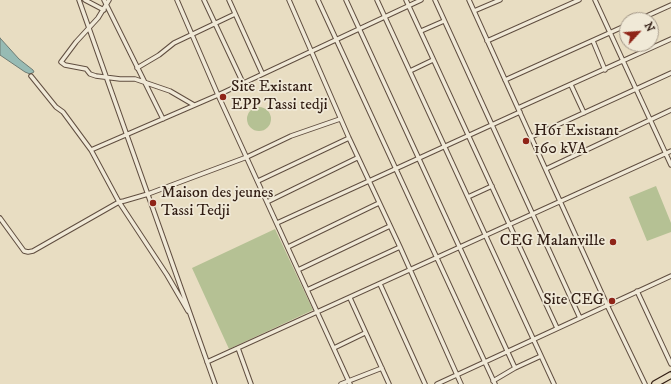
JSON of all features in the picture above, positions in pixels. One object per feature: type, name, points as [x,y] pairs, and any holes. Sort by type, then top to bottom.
[{"type":"main road","points":[[655,384],[671,375]]},
{"type":"street","points":[[79,0],[215,384]]},
{"type":"street","points":[[85,0],[104,10]]},
{"type":"street","points":[[105,2],[109,0]]},
{"type":"street","points":[[177,0],[218,94],[349,382]]},
{"type":"street","points":[[204,0],[242,83]]},
{"type":"street","points":[[229,0],[262,73]]},
{"type":"street","points":[[289,0],[348,138],[411,270],[461,384]]},
{"type":"street","points":[[318,0],[494,383],[515,368],[541,356]]},
{"type":"street","points":[[346,0],[515,368]]},
{"type":"street","points":[[377,0],[554,384]]},
{"type":"street","points":[[406,0],[557,328]]},
{"type":"street","points":[[91,150],[194,105],[421,0]]},
{"type":"street","points":[[435,0],[580,318]]},
{"type":"street","points":[[469,0],[607,305],[645,384]]},
{"type":"street","points":[[474,11],[500,0]]},
{"type":"street","points":[[487,41],[579,0]]},
{"type":"street","points":[[595,0],[671,165]]},
{"type":"street","points":[[105,2],[104,10],[69,50],[61,62],[65,65],[86,69],[92,75],[136,79],[170,91],[194,105]]},
{"type":"street","points":[[105,2],[163,119]]},
{"type":"street","points":[[656,12],[671,5]]},
{"type":"street","points":[[137,68],[159,55],[174,43],[235,14]]},
{"type":"street","points":[[421,31],[444,21]]},
{"type":"street","points":[[505,80],[619,29]]},
{"type":"street","points":[[277,223],[492,125],[571,85],[671,39]]},
{"type":"street","points":[[593,41],[605,70]]},
{"type":"street","points":[[410,72],[433,60]]},
{"type":"street","points":[[531,137],[671,73]]},
{"type":"street","points":[[31,76],[56,107],[63,112],[91,150],[119,202],[167,275],[192,318]]},
{"type":"street","points":[[571,85],[584,113]]},
{"type":"street","points":[[546,169],[671,110]]},
{"type":"street","points":[[0,218],[24,251],[33,251],[119,202],[148,194],[247,157],[291,136],[340,119]]},
{"type":"street","points":[[258,181],[348,138]]},
{"type":"street","points":[[208,362],[671,151]]},
{"type":"street","points":[[268,202],[358,158]]},
{"type":"street","points":[[468,197],[492,186]]},
{"type":"street","points":[[288,247],[380,204]]},
{"type":"street","points":[[298,270],[390,226]]},
{"type":"street","points":[[307,290],[400,247]]},
{"type":"street","points":[[436,384],[671,276]]},
{"type":"street","points":[[380,284],[425,384]]},
{"type":"street","points":[[637,291],[671,364]]},
{"type":"street","points":[[350,298],[389,384]]},
{"type":"street","points":[[334,348],[365,333]]},
{"type":"street","points":[[238,348],[251,384]]},
{"type":"street","points":[[341,384],[382,368]]},
{"type":"green space","points":[[259,107],[267,111],[271,119],[267,127],[259,131],[251,127],[247,119],[251,111]]},
{"type":"green space","points":[[656,186],[671,223],[671,232],[647,241],[629,197]]},
{"type":"green space","points":[[275,229],[313,310],[229,349],[192,268]]},
{"type":"water","points":[[0,38],[19,59],[34,72],[30,74],[25,72],[0,55]]},
{"type":"place","name":"Site Existant EPP Tassi tedji","points":[[223,97]]},
{"type":"place","name":"H61 Existant 160 kVA","points":[[526,141]]},
{"type":"place","name":"Maison des jeunes Tassi Tedji","points":[[153,203]]},
{"type":"place","name":"CEG Malanville","points":[[613,242]]},
{"type":"place","name":"Site CEG","points":[[612,301]]}]
